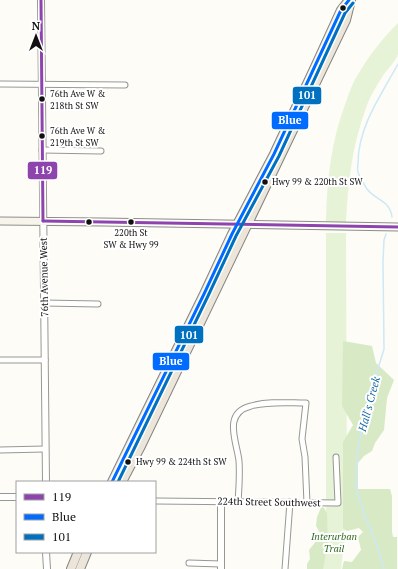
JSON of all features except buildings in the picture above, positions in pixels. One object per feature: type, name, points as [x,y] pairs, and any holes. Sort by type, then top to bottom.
[{"type":"highway","points":[[112,481],[232,234],[277,146],[341,10],[350,0]]},
{"type":"highway","points":[[123,481],[140,448],[346,20],[350,0]]},
{"type":"highway","points":[[71,569],[78,553]]},
{"type":"highway","points":[[80,569],[87,553]]},
{"type":"main road","points":[[0,221],[398,227]]},
{"type":"main road","points":[[173,378],[173,370],[184,344],[182,339]]},
{"type":"street","name":"76th Avenue West","points":[[41,0],[46,481]]},
{"type":"street","points":[[0,84],[125,85]]},
{"type":"street","points":[[42,150],[101,151]]},
{"type":"street","points":[[44,303],[98,304]]},
{"type":"street","points":[[0,360],[45,360]]},
{"type":"street","points":[[238,502],[239,462],[233,436],[233,428],[235,418],[240,410],[249,406],[264,403],[306,403],[302,439],[306,457],[307,503]]},
{"type":"street","points":[[0,450],[45,449]]},
{"type":"street","name":"224th Street Southwest","points":[[156,501],[338,503],[336,457]]},
{"type":"street","points":[[0,497],[16,497]]},
{"type":"street","points":[[190,563],[221,566],[221,501]]},
{"type":"street","points":[[285,569],[290,502]]},
{"type":"street","points":[[46,553],[47,569]]},
{"type":"green space","points":[[398,23],[398,54],[372,95],[357,136],[348,193],[346,222],[326,222],[327,191],[333,146],[349,92],[361,69],[381,42]]},
{"type":"green space","name":"Interurban Trail","points":[[326,233],[346,233],[347,504],[341,569],[320,569],[325,530],[326,504]]},
{"type":"green space","points":[[343,341],[372,346],[376,363],[394,380],[387,398],[384,430],[375,443],[372,451],[364,456],[358,463],[358,489],[390,489],[392,496],[392,532],[393,537],[397,537],[397,569],[342,569],[344,561],[352,562],[361,550],[358,537],[363,532],[359,528],[347,531],[343,528],[343,442],[353,425],[342,406]]},
{"type":"green space","points":[[322,505],[327,513],[328,543],[323,569],[307,569],[307,564],[310,559],[309,550],[317,540],[320,533],[316,526],[317,517]]},
{"type":"waterway","name":"Hall's Creek","points":[[392,217],[391,211],[388,207],[367,189],[359,176],[358,169],[359,150],[366,124],[398,64]]},
{"type":"waterway","name":"Hall's Creek","points":[[384,569],[356,488],[356,470],[359,441],[384,349],[383,261],[384,240],[386,234]]},
{"type":"transit line","name":"119","points":[[41,0],[43,221]]},
{"type":"transit line","name":"Blue","points":[[112,481],[232,234],[274,154],[341,10],[349,0]]},
{"type":"transit line","name":"101","points":[[118,481],[236,236],[279,156],[345,13],[353,3]]},
{"type":"transit line","name":"119","points":[[43,221],[398,227]]},
{"type":"place","name":"76th Ave W & 218th St SW","points":[[42,99]]},
{"type":"place","name":"76th Ave W & 219th St SW","points":[[42,136]]},
{"type":"place","name":"Hwy 99 & 220th St SW","points":[[265,182]]},
{"type":"place","name":"220th St SW & Hwy 99","points":[[131,222]]},
{"type":"place","name":"Hwy 99 & 224th St SW","points":[[128,462]]}]
